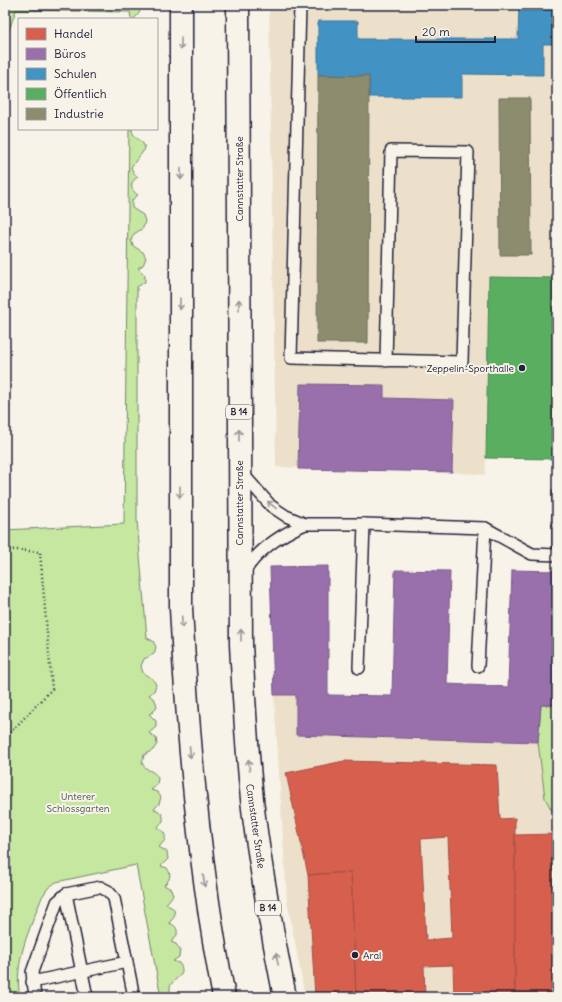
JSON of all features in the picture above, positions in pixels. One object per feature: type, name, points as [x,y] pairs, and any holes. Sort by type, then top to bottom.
[{"type":"main road","points":[[181,5],[181,608],[186,701],[194,795],[205,883],[224,997]]},
{"type":"main road","name":"Cannstatter Straße","points":[[238,5],[239,466],[243,687],[253,810],[271,925],[285,997]]},
{"type":"lane","points":[[300,5],[291,358],[462,362],[468,152],[391,151],[386,360]]},
{"type":"lane","points":[[239,466],[258,492],[271,506],[286,516],[305,524],[364,524],[485,528],[532,554],[557,555]]},
{"type":"lane","points":[[240,579],[259,554],[272,542],[287,532],[305,524]]},
{"type":"lane","points":[[359,668],[364,524]]},
{"type":"lane","points":[[478,666],[485,528]]},
{"type":"lane","points":[[35,997],[32,982],[33,968],[55,907],[66,894],[100,888],[111,894],[116,905],[134,997]]},
{"type":"lane","points":[[66,894],[87,997]]},
{"type":"lane","points":[[32,982],[127,962]]},
{"type":"path","points":[[5,548],[40,552],[52,689],[5,738]]},
{"type":"shaded area","points":[[269,5],[557,5],[557,459],[486,458],[485,475],[452,472],[276,467]]},
{"type":"shaded area","points":[[274,695],[296,695],[296,735],[538,742],[545,798],[557,820],[557,997],[305,997],[287,900]]},
{"type":"green space","points":[[5,5],[134,5],[140,12],[135,18],[131,18],[130,12],[16,10],[5,42]]},
{"type":"green space","name":"Unterer Schlossgarten","points":[[129,130],[132,130],[134,135],[143,143],[145,149],[131,167],[134,174],[138,177],[132,184],[133,191],[138,195],[132,200],[132,208],[143,215],[145,221],[143,228],[134,234],[131,240],[133,246],[143,252],[146,258],[143,265],[138,268],[145,275],[145,282],[137,287],[137,520],[147,638],[153,641],[156,647],[154,654],[144,659],[141,666],[143,673],[153,679],[156,685],[154,691],[149,695],[155,700],[157,706],[153,712],[149,714],[156,721],[156,727],[149,733],[156,738],[157,744],[153,750],[144,755],[142,763],[145,768],[155,773],[158,778],[157,785],[151,790],[157,792],[161,797],[159,804],[154,809],[160,812],[163,816],[163,821],[157,828],[164,832],[165,840],[159,847],[167,852],[168,859],[161,866],[167,868],[169,871],[170,877],[164,885],[171,889],[173,895],[166,904],[174,909],[175,916],[169,923],[177,930],[177,935],[171,942],[176,944],[180,950],[179,957],[173,961],[179,963],[182,970],[180,976],[170,986],[170,993],[175,997],[161,997],[136,865],[56,882],[48,888],[42,897],[24,946],[19,971],[18,984],[20,997],[5,997],[5,530],[124,524]]},
{"type":"green space","points":[[541,705],[557,705],[557,820],[545,798],[538,742]]},
{"type":"building: Handel","points":[[344,761],[497,765],[500,819],[515,818],[515,997],[454,997],[453,965],[424,966],[425,997],[356,997],[351,872],[308,875],[286,773]],"holes":[[[448,837],[452,938],[426,940],[421,839]]]},
{"type":"building: Handel","points":[[557,834],[557,997],[515,997],[515,835]]},
{"type":"building: Handel","points":[[351,872],[356,997],[315,997],[308,875]]},
{"type":"building: Büros","points":[[300,384],[384,385],[384,398],[454,400],[452,472],[298,469]]},
{"type":"building: Büros","points":[[552,490],[557,490],[557,549],[552,549]]},
{"type":"building: Büros","points":[[328,566],[328,695],[392,696],[395,570],[450,571],[447,684],[508,687],[512,570],[557,571],[557,705],[541,705],[538,742],[296,735],[296,695],[274,695],[270,567]]},
{"type":"building: Schulen","points":[[519,5],[557,5],[557,44],[543,44],[543,75],[462,74],[462,97],[369,97],[369,76],[318,75],[318,21],[358,21],[358,39],[518,39]]},
{"type":"building: Öffentlich","name":"Zeppelin-Sporthalle","points":[[489,277],[557,278],[557,459],[486,458]]},
{"type":"building: Industrie","points":[[318,75],[369,76],[368,343],[317,343]]},
{"type":"building: Industrie","points":[[499,98],[530,98],[531,255],[500,255]]},
{"type":"place","name":"Zeppelin-Sporthalle","points":[[522,368]]},
{"type":"place","name":"Aral","points":[[355,955]]}]
